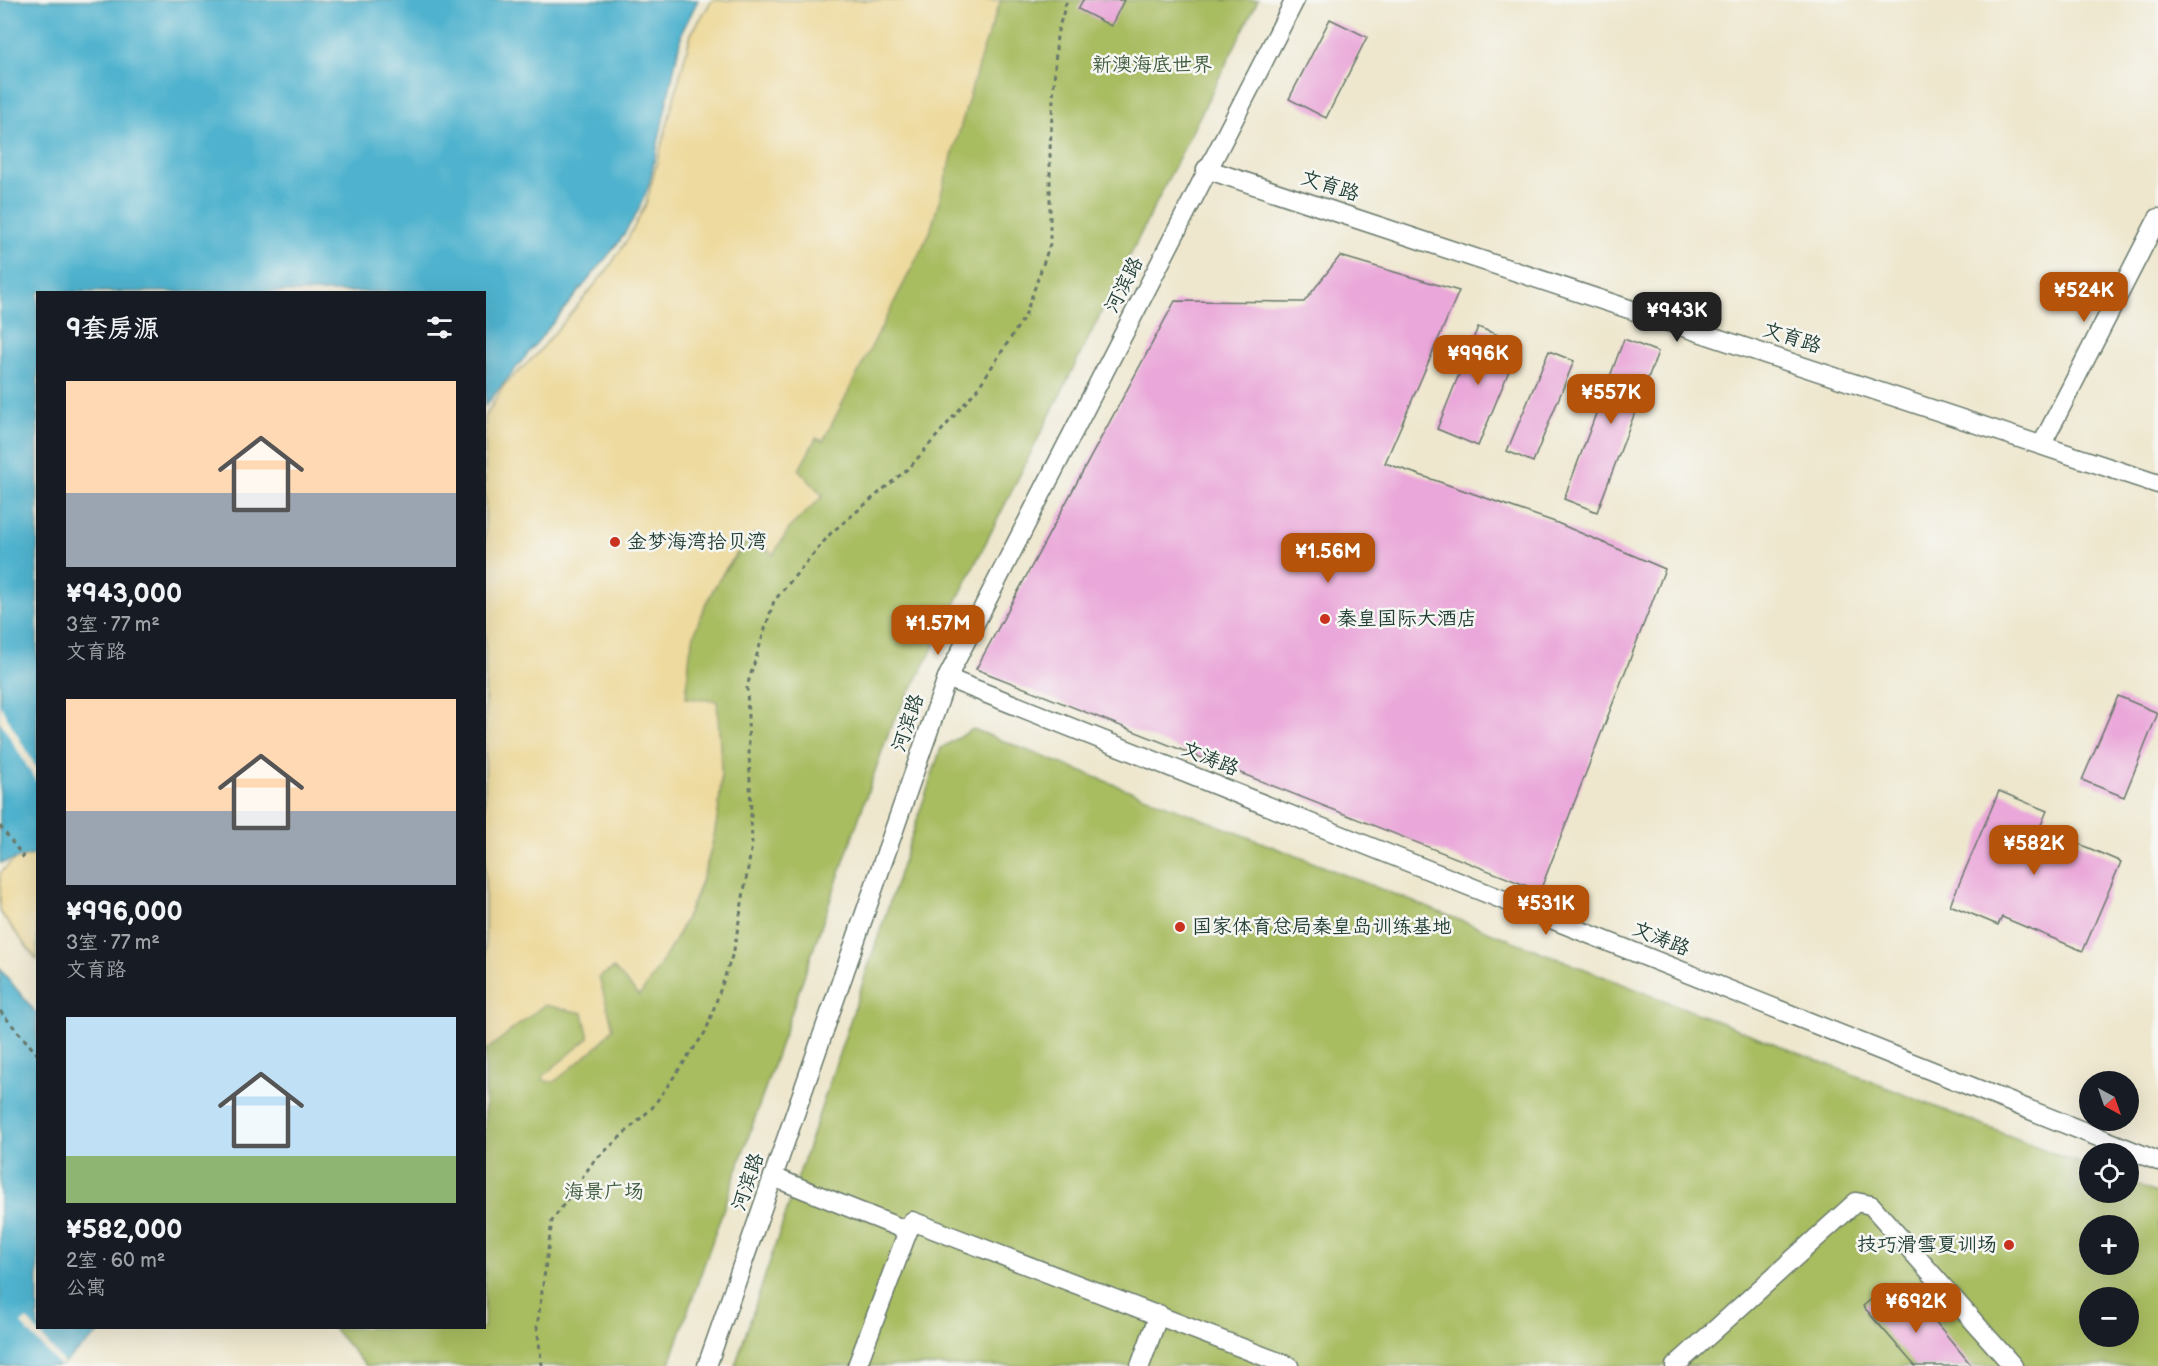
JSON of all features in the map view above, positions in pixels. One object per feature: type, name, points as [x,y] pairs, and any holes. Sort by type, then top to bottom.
[{"type":"street","name":"河滨路","points":[[707,1366],[947,678],[1206,169],[1295,0]]},
{"type":"street","name":"文育路","points":[[1206,169],[2158,484]]},
{"type":"street","points":[[2042,444],[2158,218]]},
{"type":"street","name":"文涛路","points":[[947,678],[2158,1161]]},
{"type":"street","points":[[773,1178],[908,1230]]},
{"type":"street","points":[[1675,1366],[1856,1202],[1870,1204],[2013,1366]]},
{"type":"street","points":[[856,1366],[912,1221],[1159,1314],[1289,1366]]},
{"type":"street","points":[[1140,1366],[1159,1314]]},
{"type":"path","points":[[542,1366],[537,1327],[552,1221],[592,1162],[652,1108],[706,1032],[734,950],[752,845],[747,686],[774,601],[831,533],[911,466],[978,388],[1025,316],[1050,244],[1050,149],[1057,34],[1067,0]]},
{"type":"path","points":[[0,826],[24,858]]},
{"type":"path","points":[[0,1011],[36,1053]]},
{"type":"green space","name":"海景广场","points":[[1001,0],[1258,0],[924,666],[890,728],[669,1366],[366,1366],[334,1329],[486,1329],[486,1050],[544,1004],[584,1013],[589,1038],[544,1076],[599,1045],[599,977],[614,968],[639,995],[657,970],[686,918],[707,864],[719,806],[721,775],[717,701],[686,698],[690,652],[699,620],[714,588],[754,534],[773,554],[790,527],[823,496],[799,470],[816,438],[823,441],[930,232],[983,49]]},
{"type":"green space","name":"国家体育总局秦皇岛训练基地","points":[[973,729],[2079,1163],[2079,1203],[2139,1203],[2139,1186],[2158,1194],[2158,1366],[735,1366],[941,748]]},
{"type":"sand","name":"金梦海湾拾贝湾","points":[[712,0],[1001,0],[983,49],[930,232],[823,441],[816,438],[799,470],[823,496],[790,527],[773,555],[754,534],[723,573],[699,620],[690,652],[686,698],[717,701],[721,775],[719,805],[707,864],[686,919],[639,996],[614,968],[599,977],[613,1028],[599,1045],[554,1082],[545,1081],[543,1076],[589,1038],[583,1013],[544,1005],[486,1050],[486,415],[504,385],[536,355],[608,269],[627,240],[646,204],[691,34]]},
{"type":"sand","points":[[36,840],[36,959],[0,912],[0,873]]},
{"type":"water","points":[[0,0],[698,0],[682,32],[649,185],[637,213],[619,242],[486,405],[486,291],[36,291],[36,854],[0,863]]},
{"type":"water","points":[[0,969],[36,1013],[36,1329],[104,1329],[60,1366],[0,1366]]},
{"type":"pier","points":[[0,705],[36,767],[36,781],[0,721]]},
{"type":"pier","points":[[27,1319],[64,1363],[60,1366],[21,1324]]},
{"type":"building","points":[[1083,0],[1124,0],[1111,26],[1078,9]]},
{"type":"building","points":[[1330,19],[1367,37],[1326,118],[1289,99]]},
{"type":"building","name":"秦皇国际大酒店","points":[[1340,256],[1459,291],[1385,463],[1555,522],[1665,569],[1540,891],[976,669],[1175,301],[1304,302]]},
{"type":"building","points":[[1478,327],[1520,344],[1478,446],[1437,429]]},
{"type":"building","points":[[1624,339],[1658,352],[1597,512],[1564,499]]},
{"type":"building","points":[[1549,351],[1574,361],[1533,462],[1507,451]]},
{"type":"building","points":[[2118,696],[2158,713],[2124,797],[2082,780]]},
{"type":"building","points":[[1999,791],[2047,811],[2040,827],[2121,862],[2083,951],[2002,917],[1998,925],[1950,905]]},
{"type":"building","points":[[1874,1297],[1904,1308],[1916,1298],[1972,1366],[1915,1366],[1863,1306]]},
{"type":"place","name":"金梦海湾拾贝湾","points":[[615,542]]},
{"type":"place","name":"秦皇国际大酒店","points":[[1325,619]]},
{"type":"place","name":"国家体育总局秦皇岛训练基地","points":[[1180,927]]},
{"type":"place","name":"技巧滑雪夏训场","points":[[2009,1245]]},
{"type":"park label","name":"新澳海底世界","points":[[1152,65]]}]
